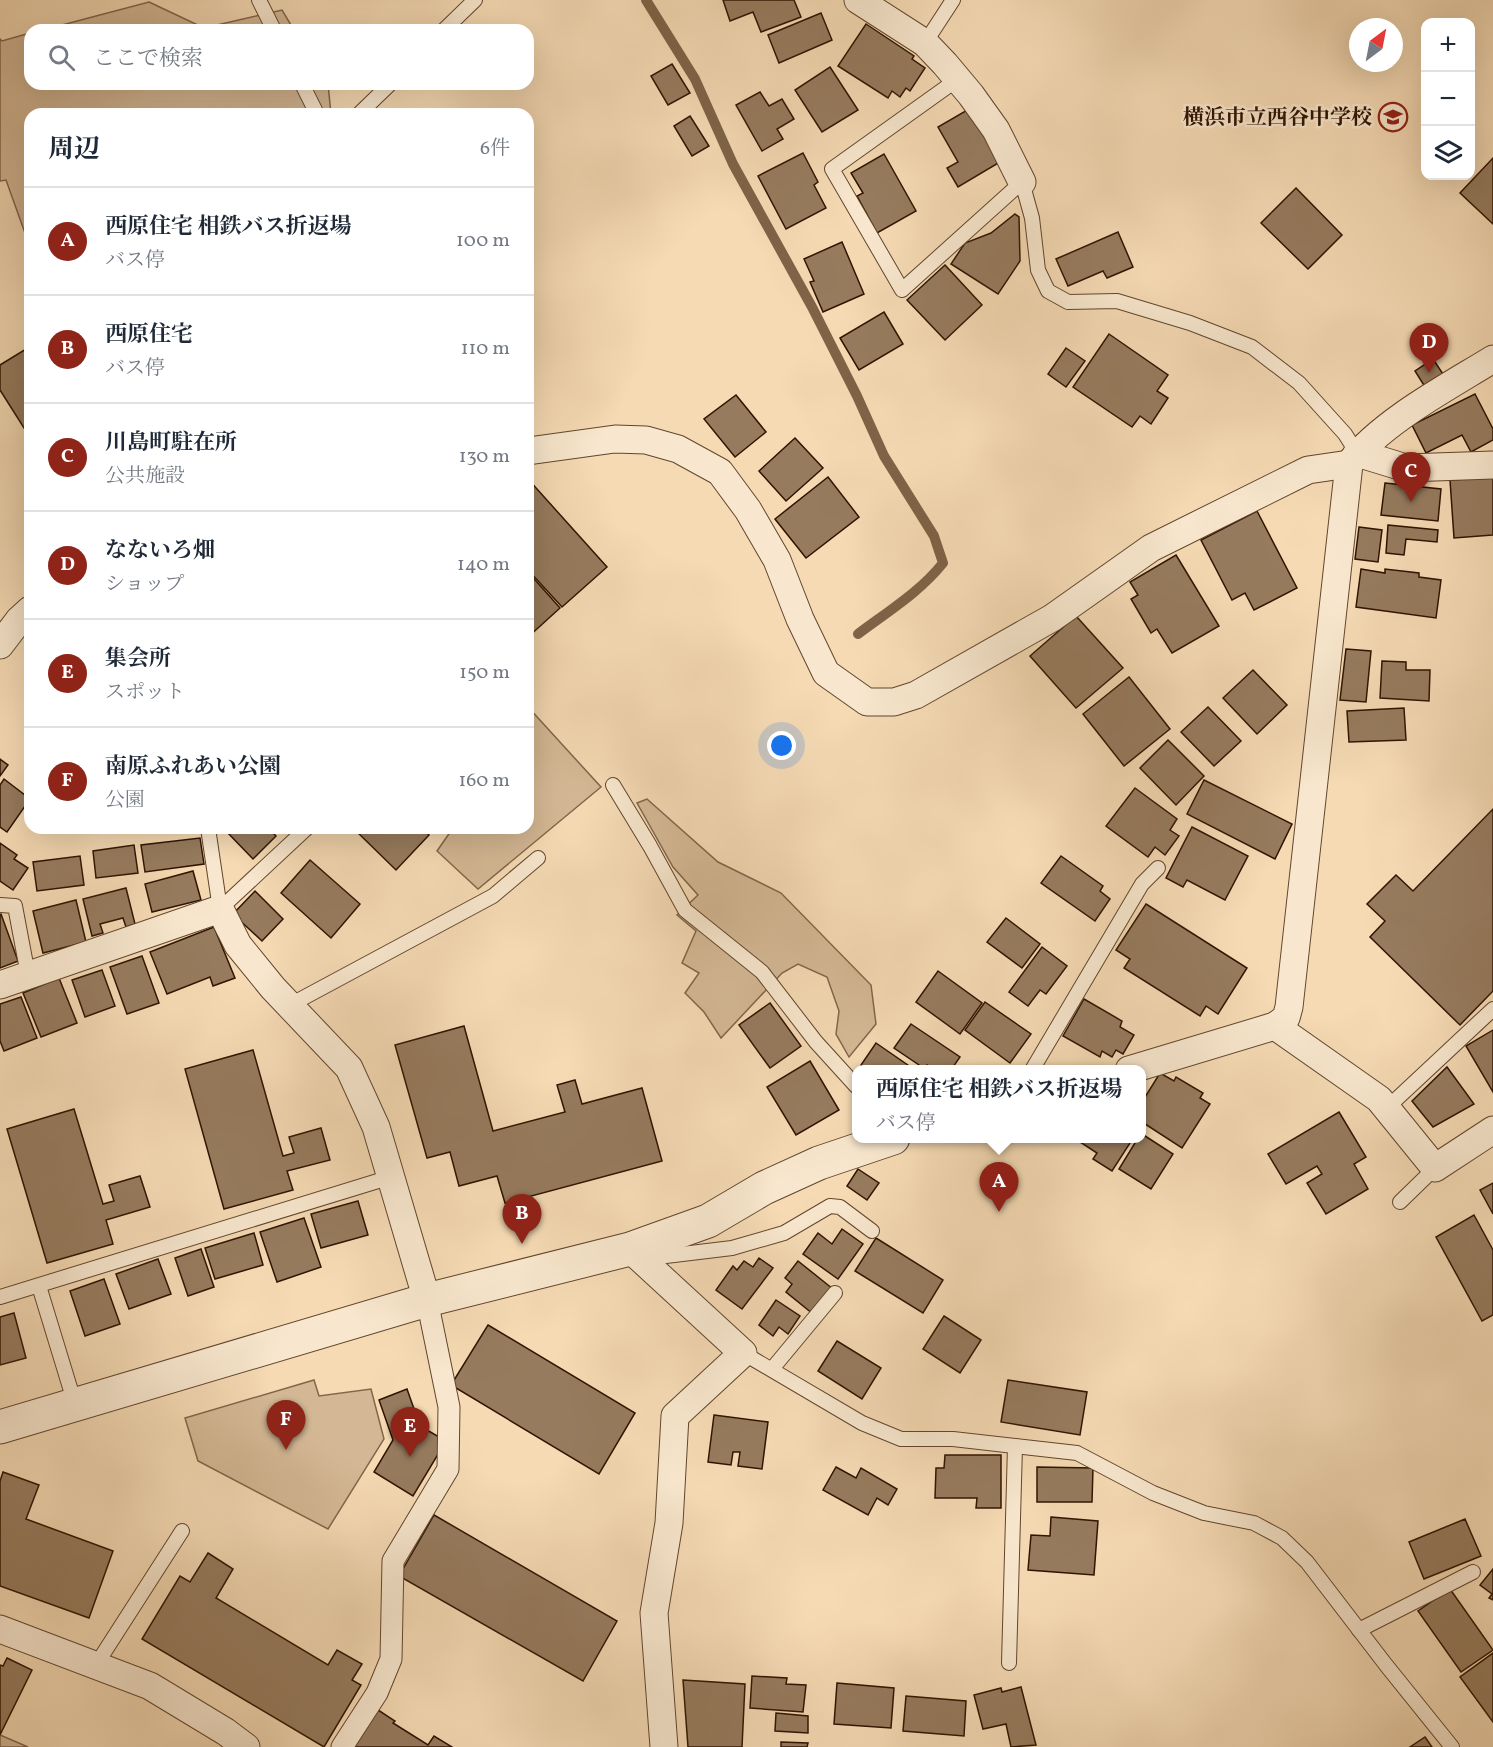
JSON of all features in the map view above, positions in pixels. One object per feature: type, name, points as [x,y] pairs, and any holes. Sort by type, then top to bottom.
[{"type":"street","points":[[858,0],[925,43],[958,79],[996,130],[1022,182]]},
{"type":"street","points":[[1146,1065],[1275,1026],[1286,1018],[1353,459],[1402,416],[1493,359]]},
{"type":"street","points":[[534,450],[615,439],[646,440],[678,449],[720,472],[748,510],[777,560],[800,619],[826,673],[867,702],[894,702],[916,695],[1052,618],[1151,548],[1308,470],[1353,459],[1406,468],[1493,465]]},
{"type":"street","points":[[0,645],[24,615]]},
{"type":"street","points":[[0,985],[220,909],[238,945],[349,1068],[376,1127],[427,1300],[449,1407],[448,1469],[393,1561],[391,1659],[377,1694],[342,1747]]},
{"type":"street","points":[[1275,1026],[1379,1099],[1435,1168],[1493,1130]]},
{"type":"street","points":[[0,1427],[427,1300],[636,1254],[708,1221],[764,1188],[819,1163],[878,1143]]},
{"type":"street","points":[[636,1254],[743,1353],[675,1416],[669,1523],[654,1613],[664,1747]]},
{"type":"street","points":[[0,1629],[150,1686],[226,1732],[246,1747]]},
{"type":"lane","points":[[259,0],[271,24]]},
{"type":"lane","points":[[450,24],[475,0]]},
{"type":"lane","points":[[925,43],[954,0]]},
{"type":"lane","points":[[958,79],[832,169],[902,290],[1022,182],[1032,218],[1038,270],[1048,291],[1068,302],[1118,301],[1190,323],[1252,347],[1299,383],[1345,434],[1353,459]]},
{"type":"lane","points":[[305,90],[314,108]]},
{"type":"lane","points":[[365,108],[384,90]]},
{"type":"lane","points":[[613,785],[686,910],[762,972],[816,1042],[852,1082]]},
{"type":"lane","points":[[209,834],[220,909]]},
{"type":"lane","points":[[220,909],[301,834]]},
{"type":"lane","points":[[290,1005],[493,896],[538,858]]},
{"type":"lane","points":[[1035,1065],[1142,884],[1158,868]]},
{"type":"lane","points":[[0,905],[15,906],[28,975]]},
{"type":"lane","points":[[1387,1108],[1493,1009]]},
{"type":"lane","points":[[1400,1202],[1435,1168]]},
{"type":"lane","points":[[0,1297],[391,1177]]},
{"type":"lane","points":[[636,1254],[732,1248],[784,1233],[830,1206],[840,1207],[872,1231]]},
{"type":"lane","points":[[39,1286],[75,1405]]},
{"type":"lane","points":[[772,1369],[835,1293]]},
{"type":"lane","points":[[743,1353],[862,1423],[901,1439],[953,1439],[1077,1454],[1153,1493],[1204,1513],[1254,1523],[1282,1538],[1307,1562],[1452,1747]]},
{"type":"lane","points":[[1009,1663],[1015,1446]]},
{"type":"lane","points":[[96,1665],[182,1531]]},
{"type":"lane","points":[[1359,1630],[1473,1572]]},
{"type":"shaded area","points":[[149,2],[196,24],[66,24]]},
{"type":"shaded area","points":[[282,10],[290,24],[221,24]]},
{"type":"shaded area","points":[[24,35],[24,90],[329,90],[330,108],[24,108],[24,230],[6,180],[0,181],[0,39],[2,41]]},
{"type":"shaded area","points":[[534,714],[601,787],[478,889],[437,851],[449,834],[534,834]]},
{"type":"shaded area","points":[[647,799],[718,862],[781,893],[871,985],[876,1024],[849,1057],[836,1034],[839,1011],[827,977],[798,964],[782,973],[721,1038],[704,1012],[685,993],[699,973],[682,963],[696,931],[677,915],[698,895],[673,867],[637,803]]},
{"type":"shaded area","points":[[314,1380],[319,1396],[371,1389],[384,1439],[328,1529],[198,1461],[185,1418]]},
{"type":"shaded area","points":[[0,1735],[28,1747],[0,1747]]},
{"type":"building","points":[[723,0],[794,0],[801,17],[761,32],[753,12],[730,21]]},
{"type":"building","points":[[821,13],[832,40],[779,63],[768,35]]},
{"type":"building","points":[[866,24],[914,56],[912,59],[925,68],[910,91],[906,88],[900,97],[892,91],[888,98],[838,66]]},
{"type":"building","points":[[672,64],[690,93],[668,105],[651,76]]},
{"type":"building","points":[[830,67],[858,110],[822,132],[795,90]]},
{"type":"building","points":[[760,92],[769,106],[782,99],[794,119],[777,129],[783,139],[762,151],[736,105]]},
{"type":"building","points":[[969,109],[1000,162],[958,187],[947,168],[958,162],[938,127]]},
{"type":"building","points":[[690,116],[709,146],[692,156],[674,126]]},
{"type":"building","points":[[803,153],[818,182],[814,185],[826,208],[786,229],[758,176]]},
{"type":"building","points":[[884,154],[916,211],[877,233],[857,196],[863,193],[851,173]]},
{"type":"building","points":[[1493,158],[1493,224],[1460,193],[1475,180],[1475,177]]},
{"type":"building","points":[[1296,188],[1342,235],[1308,269],[1261,223]]},
{"type":"building","points":[[1015,214],[1019,217],[1020,261],[998,294],[951,264],[965,243],[991,233]]},
{"type":"building","points":[[1118,232],[1133,267],[1107,278],[1103,271],[1068,286],[1056,259]]},
{"type":"building","points":[[842,242],[864,294],[823,312],[810,282],[814,281],[804,259]]},
{"type":"building","points":[[945,265],[982,305],[945,340],[907,300]]},
{"type":"building","points":[[884,312],[903,344],[859,370],[840,338]]},
{"type":"building","points":[[1109,334],[1168,375],[1157,391],[1168,398],[1151,424],[1140,416],[1132,427],[1073,387]]},
{"type":"building","points":[[1066,348],[1085,361],[1066,387],[1048,374]]},
{"type":"building","points":[[24,350],[24,428],[0,390],[0,365]]},
{"type":"building","points":[[1433,359],[1443,374],[1425,387],[1415,371]]},
{"type":"building","points":[[1475,394],[1493,429],[1493,440],[1471,452],[1462,435],[1426,453],[1412,425]]},
{"type":"building","points":[[736,395],[766,432],[735,457],[704,419]]},
{"type":"building","points":[[795,438],[823,468],[786,501],[759,471]]},
{"type":"building","points":[[828,477],[859,517],[806,558],[775,519]]},
{"type":"building","points":[[1493,477],[1493,535],[1454,538],[1450,480]]},
{"type":"building","points":[[1385,483],[1441,489],[1438,521],[1381,515]]},
{"type":"building","points":[[534,486],[607,567],[562,607],[534,577]]},
{"type":"building","points":[[1257,511],[1297,588],[1254,610],[1245,593],[1232,600],[1201,540]]},
{"type":"building","points":[[1388,525],[1438,530],[1437,542],[1406,539],[1404,555],[1386,553]]},
{"type":"building","points":[[1359,527],[1382,530],[1378,562],[1355,559]]},
{"type":"building","points":[[1176,555],[1219,626],[1172,653],[1157,629],[1151,633],[1131,599],[1138,595],[1130,582]]},
{"type":"building","points":[[1361,569],[1385,573],[1385,569],[1419,573],[1419,577],[1441,580],[1436,618],[1356,607]]},
{"type":"building","points":[[534,579],[560,608],[534,632]]},
{"type":"building","points":[[1076,616],[1123,668],[1076,708],[1030,656]]},
{"type":"building","points":[[1346,649],[1371,651],[1366,702],[1340,700]]},
{"type":"building","points":[[1382,661],[1406,662],[1406,670],[1430,670],[1429,701],[1380,698]]},
{"type":"building","points":[[1253,670],[1287,705],[1257,734],[1223,698]]},
{"type":"building","points":[[1129,677],[1170,729],[1124,766],[1083,714]]},
{"type":"building","points":[[1208,707],[1241,741],[1214,766],[1181,732]]},
{"type":"building","points":[[1404,708],[1406,740],[1349,742],[1347,711]]},
{"type":"building","points":[[1168,740],[1204,776],[1176,805],[1140,768]]},
{"type":"building","points":[[0,759],[8,765],[0,776]]},
{"type":"building","points":[[4,779],[24,794],[24,808],[7,832],[0,827],[0,785]]},
{"type":"building","points":[[1204,780],[1292,824],[1275,859],[1187,814]]},
{"type":"building","points":[[1135,788],[1177,819],[1170,830],[1179,836],[1165,855],[1155,847],[1148,857],[1106,826]]},
{"type":"building","points":[[1493,809],[1493,991],[1460,1025],[1370,937],[1385,921],[1367,904],[1396,875],[1413,891]]},
{"type":"building","points":[[1192,827],[1248,856],[1225,900],[1187,880],[1183,887],[1166,878]]},
{"type":"building","points":[[229,834],[274,834],[276,836],[253,859]]},
{"type":"building","points":[[359,834],[428,834],[396,870]]},
{"type":"building","points":[[200,838],[204,864],[145,872],[141,845]]},
{"type":"building","points":[[0,843],[17,855],[14,859],[28,868],[13,890],[0,881]]},
{"type":"building","points":[[134,845],[138,873],[96,878],[93,851]]},
{"type":"building","points":[[80,856],[84,885],[37,891],[33,862]]},
{"type":"building","points":[[1061,856],[1103,886],[1100,891],[1110,899],[1095,921],[1041,883]]},
{"type":"building","points":[[310,860],[360,904],[331,938],[281,893]]},
{"type":"building","points":[[193,871],[201,900],[152,912],[145,884]]},
{"type":"building","points":[[126,888],[135,924],[126,927],[123,918],[100,924],[103,933],[92,936],[83,899]]},
{"type":"building","points":[[255,891],[283,919],[262,941],[233,914]]},
{"type":"building","points":[[76,900],[86,942],[43,953],[33,911]]},
{"type":"building","points":[[1146,904],[1247,968],[1218,1014],[1206,1006],[1200,1016],[1124,968],[1130,959],[1116,950]]},
{"type":"building","points":[[0,915],[18,961],[0,968]]},
{"type":"building","points":[[1006,918],[1040,944],[1022,968],[987,942]]},
{"type":"building","points":[[214,927],[235,978],[213,986],[210,977],[167,994],[150,952]]},
{"type":"building","points":[[1042,947],[1067,966],[1046,994],[1040,990],[1028,1006],[1009,992]]},
{"type":"building","points":[[142,956],[159,1003],[127,1014],[110,967]]},
{"type":"building","points":[[102,970],[115,1006],[85,1017],[72,980]]},
{"type":"building","points":[[938,971],[982,1003],[960,1034],[916,1002]]},
{"type":"building","points":[[59,978],[77,1023],[41,1037],[23,993]]},
{"type":"building","points":[[21,997],[37,1038],[4,1051],[0,1041],[0,1004]]},
{"type":"building","points":[[1084,999],[1122,1021],[1120,1027],[1134,1035],[1123,1054],[1116,1050],[1112,1057],[1102,1051],[1100,1057],[1063,1036]]},
{"type":"building","points":[[985,1002],[1031,1034],[1010,1063],[965,1030]]},
{"type":"building","points":[[770,1003],[801,1046],[770,1068],[739,1025]]},
{"type":"building","points":[[911,1024],[960,1057],[954,1065],[919,1065],[894,1048]]},
{"type":"building","points":[[464,1026],[493,1131],[565,1112],[557,1085],[575,1080],[582,1104],[642,1088],[662,1161],[505,1203],[497,1176],[459,1186],[450,1152],[427,1158],[395,1045]]},
{"type":"building","points":[[1493,1030],[1493,1092],[1466,1046]]},
{"type":"building","points":[[876,1043],[908,1065],[861,1065]]},
{"type":"building","points":[[253,1050],[283,1156],[294,1153],[289,1137],[321,1128],[330,1160],[287,1171],[293,1190],[224,1209],[185,1069]]},
{"type":"building","points":[[810,1061],[839,1110],[796,1135],[767,1087]]},
{"type":"building","points":[[1447,1067],[1474,1104],[1433,1127],[1412,1101]]},
{"type":"building","points":[[1160,1073],[1174,1081],[1176,1077],[1203,1093],[1200,1098],[1210,1104],[1182,1148],[1146,1125],[1146,1096]]},
{"type":"building","points":[[74,1109],[103,1204],[114,1201],[109,1185],[140,1176],[150,1207],[106,1220],[113,1244],[47,1263],[7,1129]]},
{"type":"building","points":[[1339,1112],[1366,1157],[1354,1164],[1368,1189],[1326,1214],[1307,1183],[1322,1174],[1317,1166],[1286,1184],[1268,1154]]},
{"type":"building","points":[[1146,1137],[1173,1154],[1151,1189],[1119,1169],[1135,1143],[1146,1143]]},
{"type":"building","points":[[1082,1143],[1130,1143],[1112,1171],[1093,1159],[1097,1153]]},
{"type":"building","points":[[858,1169],[879,1183],[867,1200],[847,1186]]},
{"type":"building","points":[[1493,1183],[1493,1214],[1480,1190]]},
{"type":"building","points":[[358,1201],[368,1235],[321,1248],[311,1214]]},
{"type":"building","points":[[1474,1215],[1493,1250],[1493,1315],[1482,1321],[1436,1237]]},
{"type":"building","points":[[304,1218],[321,1267],[277,1282],[260,1232]]},
{"type":"building","points":[[842,1229],[863,1244],[838,1279],[803,1254],[818,1233],[832,1244]]},
{"type":"building","points":[[254,1233],[263,1265],[215,1279],[205,1248]]},
{"type":"building","points":[[876,1238],[943,1280],[923,1313],[855,1271]]},
{"type":"building","points":[[201,1249],[214,1287],[188,1296],[175,1258]]},
{"type":"building","points":[[759,1258],[773,1268],[742,1309],[716,1290],[733,1266],[737,1270],[744,1261],[753,1267]]},
{"type":"building","points":[[158,1259],[171,1294],[129,1309],[116,1274]]},
{"type":"building","points":[[798,1261],[833,1289],[813,1314],[786,1292],[792,1284],[785,1278]]},
{"type":"building","points":[[104,1279],[120,1324],[85,1336],[70,1291]]},
{"type":"building","points":[[776,1300],[800,1316],[788,1334],[779,1327],[773,1336],[759,1325]]},
{"type":"building","points":[[14,1313],[26,1358],[0,1365],[0,1317]]},
{"type":"building","points":[[944,1316],[981,1340],[960,1373],[923,1349]]},
{"type":"building","points":[[488,1325],[635,1413],[599,1474],[451,1385]]},
{"type":"building","points":[[837,1341],[881,1368],[862,1399],[818,1371]]},
{"type":"building","points":[[1008,1380],[1087,1392],[1080,1435],[1001,1422]]},
{"type":"building","points":[[407,1389],[420,1426],[446,1441],[413,1496],[374,1472],[393,1440],[379,1400]]},
{"type":"building","points":[[714,1415],[768,1422],[762,1469],[738,1466],[740,1452],[733,1452],[731,1465],[708,1462]]},
{"type":"building","points":[[945,1455],[1001,1455],[1001,1508],[976,1508],[977,1498],[935,1498],[936,1468],[944,1468]]},
{"type":"building","points":[[836,1467],[856,1478],[861,1468],[897,1489],[888,1505],[877,1498],[868,1515],[823,1490]]},
{"type":"building","points":[[1037,1467],[1093,1468],[1092,1502],[1037,1502]]},
{"type":"building","points":[[3,1472],[39,1485],[26,1519],[113,1551],[89,1618],[0,1586],[0,1481]]},
{"type":"building","points":[[434,1515],[617,1621],[583,1681],[399,1576]]},
{"type":"building","points":[[1051,1517],[1098,1521],[1094,1575],[1028,1570],[1031,1535],[1050,1536]]},
{"type":"building","points":[[1465,1519],[1481,1556],[1424,1579],[1409,1542]]},
{"type":"building","points":[[208,1553],[233,1569],[216,1598],[328,1665],[337,1650],[362,1664],[352,1680],[361,1685],[324,1747],[142,1639],[180,1576],[190,1582]]},
{"type":"building","points":[[1493,1569],[1493,1600],[1489,1598],[1492,1594],[1480,1585]]},
{"type":"building","points":[[1450,1589],[1493,1650],[1461,1672],[1418,1611]]},
{"type":"building","points":[[1493,1653],[1493,1722],[1460,1677]]},
{"type":"building","points":[[7,1658],[32,1670],[0,1735],[0,1665],[3,1666]]},
{"type":"building","points":[[752,1676],[787,1678],[786,1684],[806,1685],[803,1712],[750,1708]]},
{"type":"building","points":[[683,1680],[745,1684],[742,1747],[688,1747]]},
{"type":"building","points":[[837,1683],[894,1688],[891,1728],[834,1724]]},
{"type":"building","points":[[1021,1687],[1036,1745],[1011,1747],[1006,1724],[983,1729],[974,1695],[1001,1688],[1002,1692]]},
{"type":"building","points":[[906,1696],[966,1701],[964,1736],[903,1731]]},
{"type":"building","points":[[375,1708],[395,1721],[393,1723],[428,1745],[434,1736],[452,1747],[351,1747]]},
{"type":"building","points":[[776,1713],[808,1716],[808,1733],[775,1731]]},
{"type":"building","points":[[1425,1737],[1432,1747],[1410,1747]]},
{"type":"building","points":[[781,1742],[808,1743],[807,1747],[781,1747]]},
{"type":"waterway","points":[[646,0],[695,79],[733,164],[812,307],[884,456],[934,536],[943,563],[914,592],[858,634]]},
{"type":"place","name":"横浜市立西谷中学校","points":[[1393,117]]},
{"type":"place","name":"なないろ畑","points":[[1429,373]]},
{"type":"place","name":"川島町駐在所","points":[[1411,502]]},
{"type":"place","name":"西原住宅 相鉄バス折返場","points":[[999,1212]]},
{"type":"place","name":"西原住宅","points":[[522,1244]]},
{"type":"place","name":"南原ふれあい公園","points":[[286,1450]]},
{"type":"place","name":"集会所","points":[[410,1457]]}]
